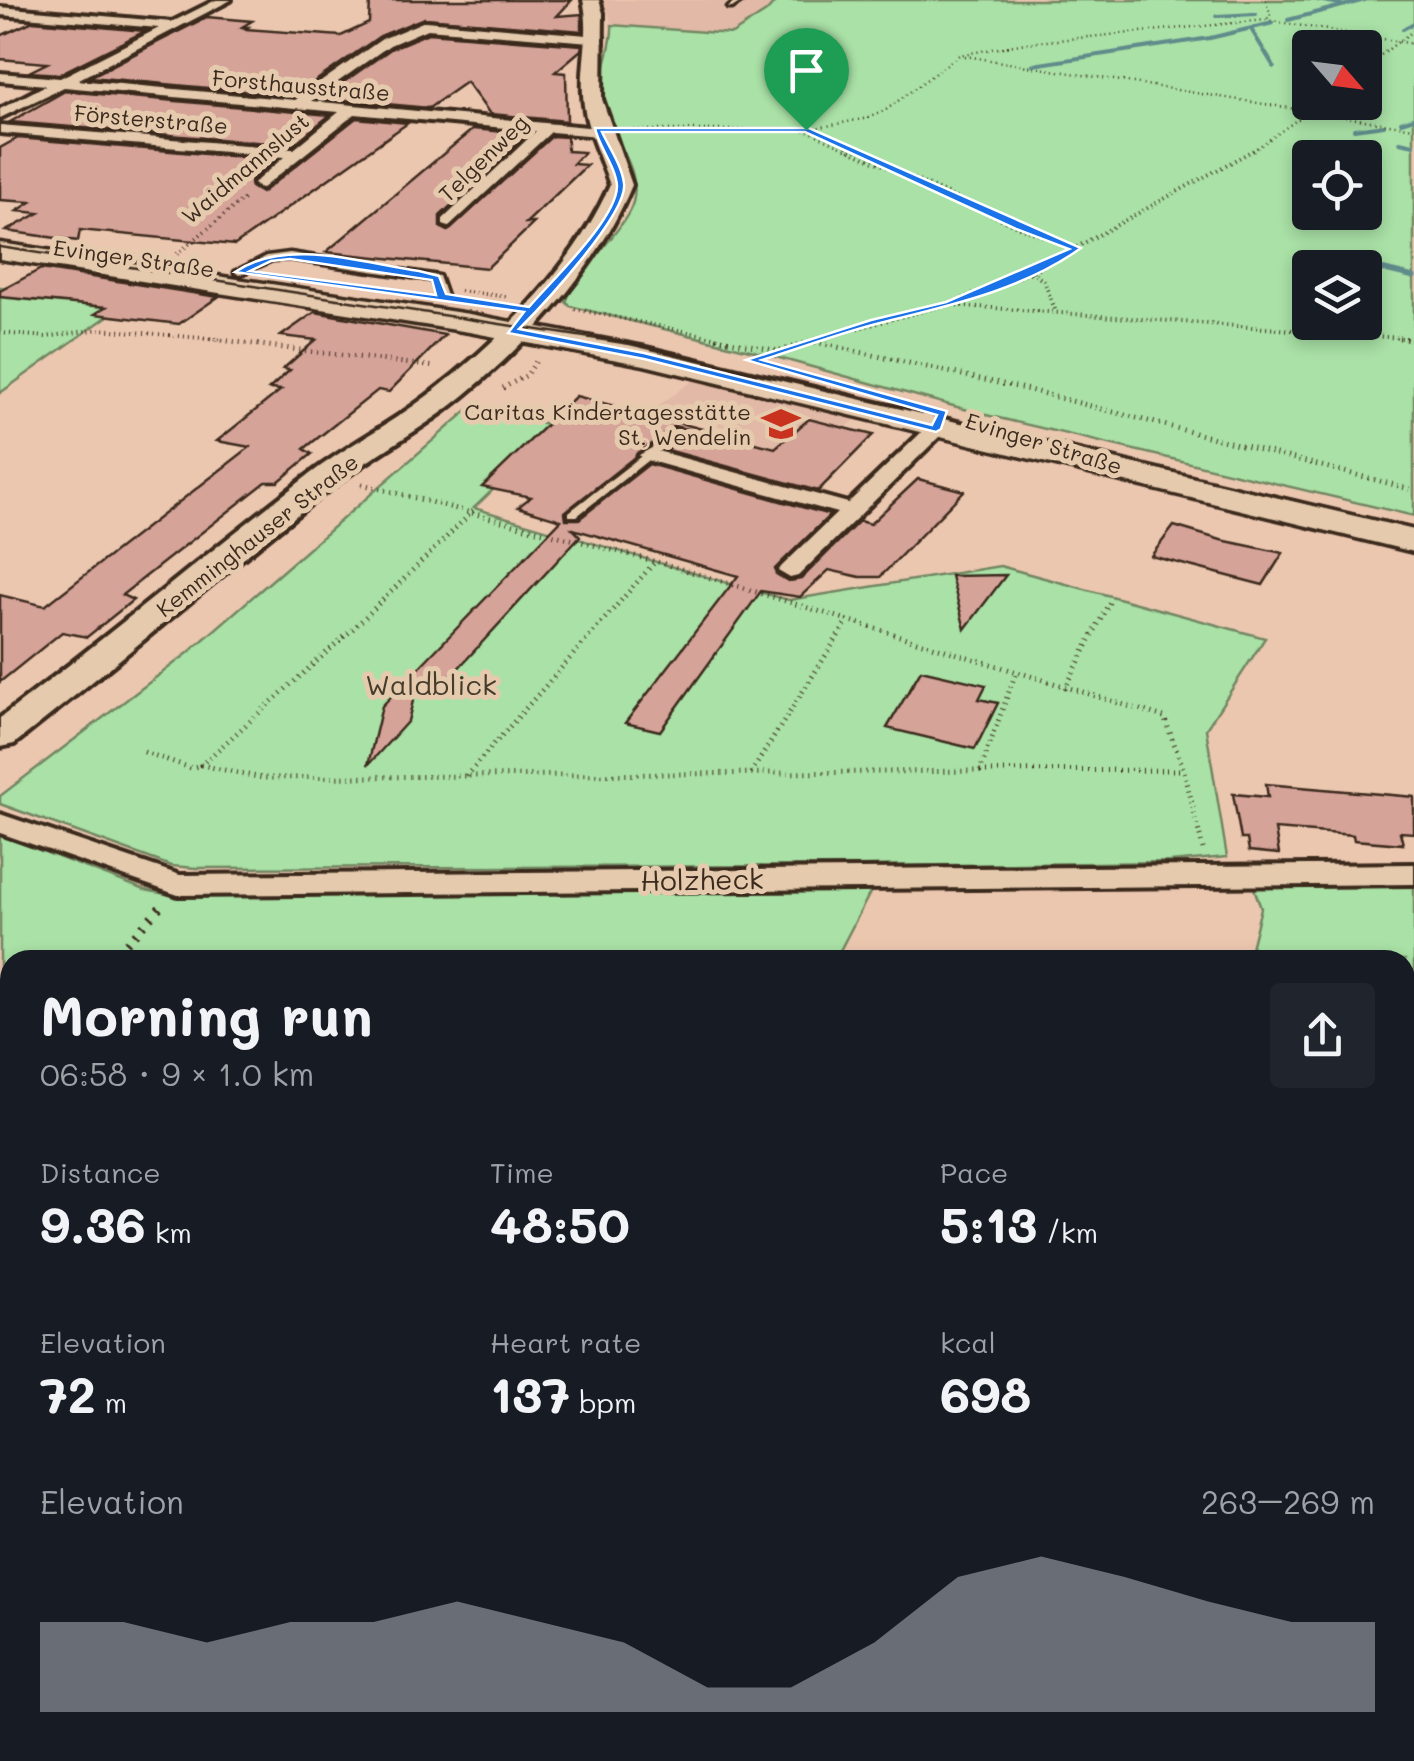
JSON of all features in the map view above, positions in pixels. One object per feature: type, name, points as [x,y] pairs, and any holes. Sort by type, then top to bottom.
[{"type":"main road","points":[[591,0],[599,24],[592,87],[598,130]]},
{"type":"main road","name":"Kemminghauser Straße","points":[[0,736],[326,476],[437,402],[480,382],[522,321],[605,224],[618,197],[621,185],[598,130]]},
{"type":"main road","name":"Evinger Straße","points":[[0,239],[442,296],[644,356],[939,421],[1414,541]]},
{"type":"main road","name":"Evinger Straße","points":[[0,251],[765,355],[939,421]]},
{"type":"street","points":[[0,114],[224,0]]},
{"type":"street","points":[[298,104],[386,42],[424,25],[444,10]]},
{"type":"street","points":[[0,12],[174,26]]},
{"type":"street","points":[[424,25],[599,40]]},
{"type":"street","name":"Forsthausstraße","points":[[0,77],[598,130]]},
{"type":"street","name":"Waidmannslust","points":[[261,184],[352,108]]},
{"type":"street","name":"Telgenweg","points":[[448,222],[548,126]]},
{"type":"street","name":"Försterstraße","points":[[0,128],[298,154]]},
{"type":"street","points":[[790,571],[939,421]]},
{"type":"street","points":[[650,455],[850,510]]},
{"type":"street","name":"Holzheck","points":[[0,823],[178,885],[1414,874]]},
{"type":"lane","points":[[730,6],[741,0]]},
{"type":"lane","points":[[572,514],[680,431]]},
{"type":"path","points":[[1266,0],[1270,16],[1266,20]]},
{"type":"path","points":[[598,130],[806,130],[868,118],[886,110],[959,55],[1026,43],[1266,20],[1414,44]]},
{"type":"path","points":[[1382,54],[1414,30]]},
{"type":"path","points":[[959,55],[1292,109]]},
{"type":"path","points":[[562,306],[765,355],[949,304],[1031,272],[1230,164],[1299,120]]},
{"type":"path","points":[[1363,120],[1414,128]]},
{"type":"path","points":[[806,130],[1019,227],[1076,248]]},
{"type":"path","name":"Waidmannslust","points":[[166,263],[261,184]]},
{"type":"path","points":[[1031,272],[1044,281],[1056,312]]},
{"type":"path","points":[[949,304],[1413,338]]},
{"type":"path","points":[[0,333],[46,337],[100,329],[165,333],[346,352],[480,382],[527,375],[541,353]]},
{"type":"path","points":[[814,342],[1028,390],[1414,490]]},
{"type":"path","points":[[350,482],[474,511],[654,563],[1164,718],[1184,770],[1210,874]]},
{"type":"path","points":[[144,752],[192,768],[201,765],[355,626],[474,511]]},
{"type":"path","points":[[466,777],[654,563]]},
{"type":"path","points":[[1065,689],[1110,601]]},
{"type":"path","points":[[751,774],[847,622]]},
{"type":"path","points":[[980,772],[1015,674]]},
{"type":"path","points":[[201,765],[262,778],[1184,770]]},
{"type":"path","points":[[120,950],[178,885]]},
{"type":"shaded area","points":[[604,0],[777,0],[732,34],[612,25]]},
{"type":"shaded area","name":"Caritas Kindertagesstätte St. Wendelin","points":[[695,379],[856,419],[846,428],[873,435],[838,467],[743,441],[749,434],[654,409]]},
{"type":"green space","points":[[777,0],[1414,0],[1414,516],[986,415],[754,351],[570,306],[566,302],[572,289],[622,224],[634,198],[631,170],[601,102],[612,25],[732,34]]},
{"type":"green space","points":[[0,287],[129,301],[0,393]]},
{"type":"green space","name":"Waldblick","points":[[469,409],[559,426],[474,508],[744,588],[789,600],[1000,566],[1265,638],[1206,729],[1227,857],[1170,862],[880,866],[196,868],[171,866],[0,804],[0,796],[188,653]]},
{"type":"green space","points":[[0,835],[145,890],[182,897],[872,889],[840,950],[0,950]]},
{"type":"green space","points":[[1226,873],[1414,874],[1414,950],[1250,950],[1261,908],[1254,888]]},
{"type":"building","points":[[370,0],[572,0],[557,16],[582,14],[582,31],[424,18],[380,36],[294,96],[90,77],[207,17],[252,21],[242,27],[248,27],[245,29],[341,36],[369,23]]},
{"type":"building","points":[[33,21],[145,31],[59,74],[29,72],[47,63],[0,59],[0,36]]},
{"type":"building","points":[[428,33],[582,45],[555,72],[566,73],[567,121],[490,114],[466,82],[429,108],[321,98],[392,48]]},
{"type":"building","points":[[65,91],[330,115],[293,145],[10,122]]},
{"type":"building","points":[[356,118],[408,123],[235,245],[80,230],[78,241],[6,231],[39,213],[17,211],[31,202],[0,200],[0,148],[18,138],[275,160],[250,181],[251,187],[261,193]]},
{"type":"building","points":[[473,129],[527,134],[440,216],[440,227],[448,231],[552,136],[567,137],[567,151],[584,152],[573,164],[587,165],[526,223],[534,223],[487,268],[326,252]]},
{"type":"building","points":[[41,269],[218,297],[179,324],[95,314],[106,307],[0,297],[0,291]]},
{"type":"building","points":[[315,312],[445,335],[389,392],[378,390],[304,449],[312,454],[278,482],[266,482],[122,595],[133,600],[87,637],[62,632],[0,682],[0,595],[45,606],[250,447],[217,441],[281,390],[269,389],[290,370],[283,369],[316,340],[281,336]]},
{"type":"building","points":[[576,396],[775,448],[809,419],[873,435],[818,491],[667,450],[689,432],[674,426],[565,512],[566,519],[579,519],[649,464],[830,515],[775,569],[788,581],[801,579],[859,521],[870,524],[918,479],[964,491],[880,577],[829,570],[800,597],[761,591],[660,731],[625,723],[738,576],[573,529],[580,536],[442,686],[418,681],[408,721],[368,765],[382,706],[561,520],[518,507],[531,497],[482,487]]},
{"type":"building","points":[[1174,526],[1283,553],[1263,585],[1151,556]]},
{"type":"building","points":[[1006,575],[965,629],[951,576]]},
{"type":"building","points":[[921,670],[986,685],[979,699],[998,703],[975,749],[887,728]]},
{"type":"building","points":[[1266,784],[1414,797],[1414,833],[1400,832],[1403,844],[1354,840],[1353,835],[1275,829],[1279,854],[1249,851],[1247,839],[1241,839],[1233,794],[1268,797]]},
{"type":"waterway","points":[[1317,0],[1341,4]]},
{"type":"waterway","points":[[1288,20],[1365,0]]},
{"type":"waterway","points":[[1216,16],[1256,14]]},
{"type":"waterway","points":[[1033,65],[1210,38],[1273,23]]},
{"type":"waterway","points":[[1403,29],[1414,23]]},
{"type":"waterway","points":[[1251,29],[1274,67]]},
{"type":"waterway","points":[[1401,122],[1414,118]]},
{"type":"waterway","points":[[1354,129],[1384,125]]},
{"type":"waterway","points":[[1400,142],[1414,145]]},
{"type":"waterway","points":[[1382,269],[1414,277]]},
{"type":"tram line","points":[[0,247],[630,344],[1414,528]]},
{"type":"place","name":"Caritas Kindertagesstätte St. Wendelin","points":[[781,424]]},
{"type":"route","points":[[806,130],[598,129],[621,185],[618,197],[605,224],[532,310],[239,272],[270,258],[290,256],[419,274],[436,278],[442,296],[532,310],[512,331],[644,356],[936,429],[944,413],[751,360],[874,322],[949,304],[1031,272],[1076,248],[1019,227],[928,182],[806,130]]}]
